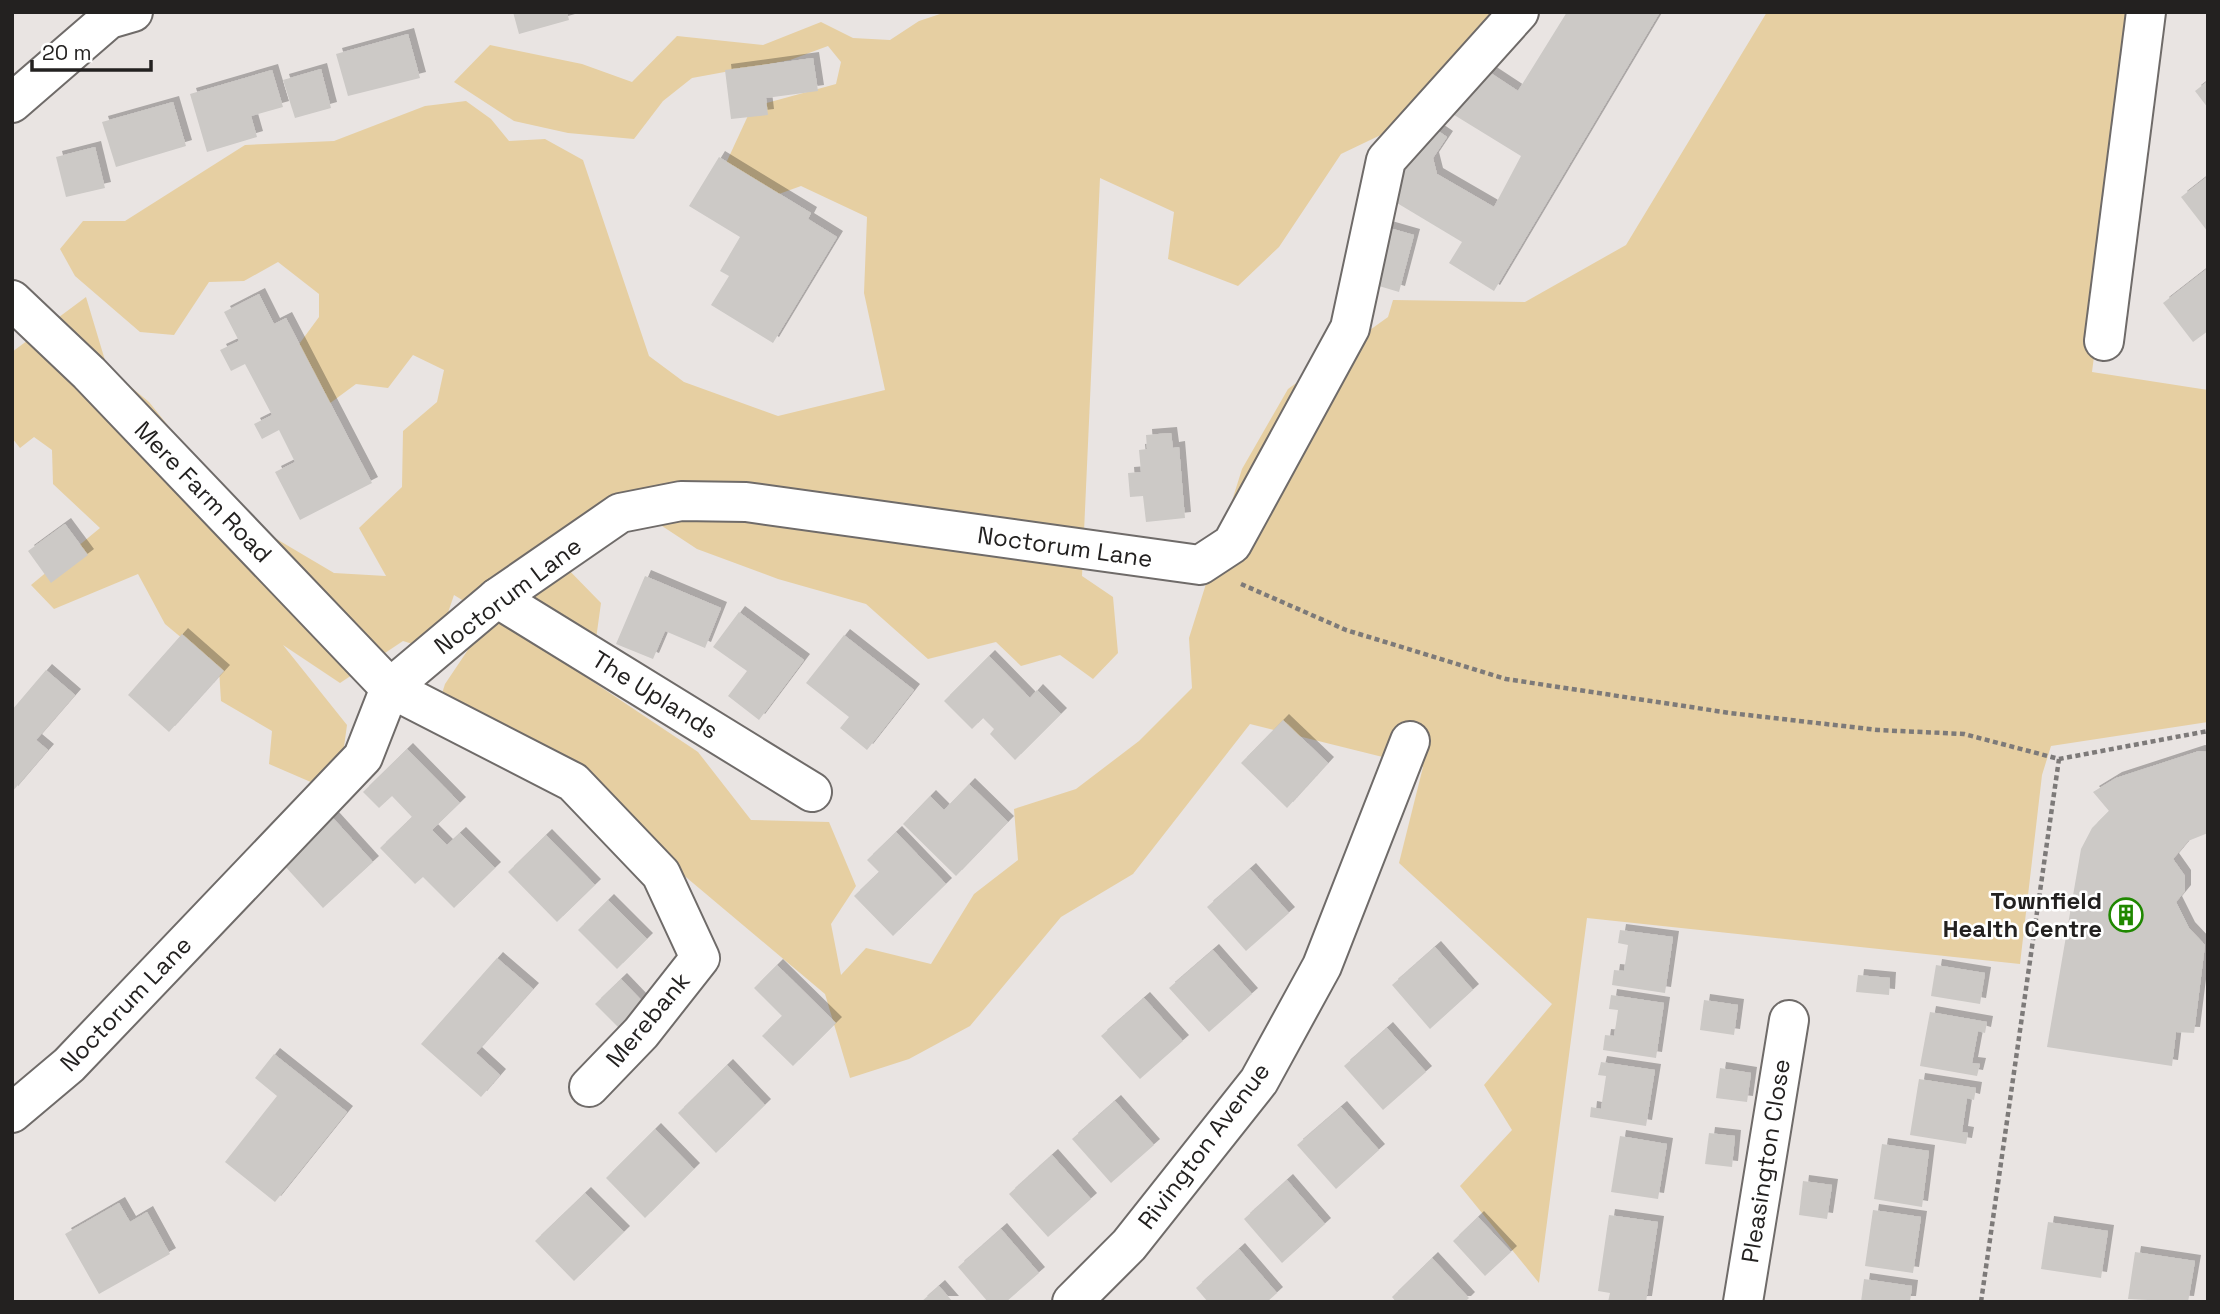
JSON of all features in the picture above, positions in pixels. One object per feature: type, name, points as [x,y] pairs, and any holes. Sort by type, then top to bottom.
[{"type":"street","points":[[12,103],[109,19],[134,12]]},
{"type":"street","points":[[1200,565],[1232,544],[1350,328],[1386,160],[1519,12]]},
{"type":"street","points":[[2104,341],[2146,12]]},
{"type":"street","name":"Mere Farm Road","points":[[12,300],[89,373],[390,688],[573,782],[662,874]]},
{"type":"street","name":"Noctorum Lane","points":[[12,1113],[69,1065],[363,757],[390,688],[497,598],[621,513],[681,501],[746,502],[1200,565]]},
{"type":"street","name":"The Uplands","points":[[497,598],[812,792]]},
{"type":"street","name":"Rivington Avenue","points":[[1072,1302],[1129,1244],[1258,1082],[1322,966],[1410,741]]},
{"type":"street","name":"Merebank","points":[[589,1087],[640,1033],[700,958],[662,874]]},
{"type":"street","name":"Pleasington Close","points":[[1743,1302],[1789,1020]]},
{"type":"path","points":[[1200,565],[1346,630],[1506,679],[1730,713],[1878,730],[1964,734],[2059,759],[2208,732]]},
{"type":"path","points":[[1981,1302],[2059,759]]},
{"type":"shaded area","points":[[946,12],[1494,12],[1412,120],[1341,154],[1279,247],[1238,286],[1168,259],[1174,212],[1100,178],[1082,576],[1113,597],[1118,653],[1093,679],[1060,655],[1021,666],[996,642],[928,659],[866,604],[778,579],[697,549],[659,524],[575,544],[559,560],[601,603],[596,639],[547,651],[698,752],[751,820],[829,822],[856,886],[831,924],[841,975],[866,948],[931,964],[974,894],[1018,860],[1014,809],[1076,789],[1139,741],[1192,688],[1189,638],[1242,469],[1288,389],[1388,317],[1393,300],[1525,302],[1626,245],[1767,12],[2138,12],[2092,372],[2208,390],[2208,722],[2051,746],[2042,775],[2020,964],[1587,918],[1539,1283],[1460,1186],[1512,1130],[1484,1085],[1552,1004],[1399,863],[1423,767],[1250,724],[1133,874],[1061,917],[970,1026],[909,1059],[850,1078],[825,994],[624,825],[432,725],[445,684],[490,617],[454,595],[435,651],[403,641],[340,683],[283,645],[347,725],[344,747],[313,783],[269,764],[272,731],[221,701],[219,669],[165,624],[138,574],[54,609],[31,585],[100,528],[53,484],[52,450],[34,437],[20,448],[12,438],[12,352],[86,297],[107,367],[149,402],[223,494],[268,534],[334,573],[386,576],[359,528],[402,487],[403,431],[437,402],[444,370],[413,355],[388,388],[356,384],[318,412],[294,351],[319,317],[319,294],[278,262],[244,281],[209,282],[174,335],[140,332],[75,276],[60,249],[83,221],[125,221],[245,145],[334,141],[425,106],[466,101],[491,119],[509,141],[545,139],[583,160],[649,356],[684,382],[778,416],[885,390],[864,293],[867,217],[801,186],[765,199],[721,174],[752,107],[836,84],[841,62],[828,46],[790,60],[692,78],[663,101],[634,139],[568,133],[514,121],[454,82],[490,45],[582,64],[632,82],[677,36],[763,45],[821,22],[853,38],[890,40],[919,21]]},
{"type":"building","points":[[513,12],[567,12],[569,20],[519,34]]},
{"type":"building","points":[[1567,12],[1660,12],[1494,291],[1449,263],[1462,242],[1387,197],[1428,124],[1447,137],[1433,158],[1437,174],[1494,207],[1521,156],[1451,113],[1480,66],[1518,91]]},
{"type":"building","points":[[408,34],[420,78],[348,96],[336,54]]},
{"type":"building","points":[[813,58],[818,91],[766,98],[768,115],[731,119],[725,70]]},
{"type":"building","points":[[321,69],[331,108],[295,118],[283,80]]},
{"type":"building","points":[[272,70],[283,107],[251,116],[257,137],[207,152],[190,94]]},
{"type":"building","points":[[2208,81],[2208,108],[2195,91]]},
{"type":"building","points":[[173,102],[186,146],[116,167],[102,122]]},
{"type":"building","points":[[95,147],[105,188],[66,197],[56,157]]},
{"type":"building","points":[[719,157],[811,213],[808,219],[837,237],[773,343],[711,305],[729,276],[720,271],[740,237],[689,206]]},
{"type":"building","points":[[2208,176],[2208,232],[2181,197]]},
{"type":"building","points":[[1386,227],[1414,235],[1399,292],[1369,283]]},
{"type":"building","points":[[2208,268],[2208,331],[2193,342],[2163,303]]},
{"type":"building","points":[[259,294],[274,324],[286,318],[372,483],[300,520],[275,472],[295,462],[279,430],[262,439],[254,424],[272,415],[245,364],[231,371],[220,350],[239,341],[224,312]]},
{"type":"building","points":[[1171,433],[1173,448],[1179,447],[1185,518],[1146,522],[1143,496],[1130,497],[1128,473],[1141,472],[1139,450],[1147,449],[1146,435]]},
{"type":"building","points":[[65,524],[88,555],[51,583],[28,551]]},
{"type":"building","points":[[645,576],[721,608],[705,648],[665,631],[653,659],[616,644]]},
{"type":"building","points":[[739,612],[804,660],[759,720],[728,696],[747,671],[713,647]]},
{"type":"building","points":[[182,634],[224,671],[169,732],[128,695]]},
{"type":"building","points":[[844,635],[914,690],[867,750],[840,728],[849,717],[806,683]]},
{"type":"building","points":[[989,656],[1030,698],[1037,690],[1061,714],[1015,760],[990,734],[994,729],[983,718],[972,729],[944,701]]},
{"type":"building","points":[[46,670],[75,695],[36,740],[48,750],[12,792],[12,710]]},
{"type":"building","points":[[1283,720],[1328,763],[1287,808],[1241,763]]},
{"type":"building","points":[[407,749],[460,803],[432,830],[447,845],[460,833],[495,868],[454,908],[423,877],[415,884],[380,848],[412,817],[392,796],[379,808],[363,792]]},
{"type":"building","name":"Townfield Health Centre","points":[[2199,751],[2208,752],[2208,833],[2188,841],[2173,859],[2185,876],[2185,891],[2176,902],[2189,928],[2205,945],[2194,1033],[2176,1032],[2172,1066],[2047,1047],[2081,849],[2092,828],[2109,811],[2093,792],[2116,778]]},
{"type":"building","points":[[969,784],[1008,822],[956,876],[903,824],[930,796],[944,810]]},
{"type":"building","points":[[333,818],[373,862],[323,908],[283,864]]},
{"type":"building","points":[[896,832],[946,884],[893,936],[854,896],[879,872],[867,860]]},
{"type":"building","points":[[546,835],[595,885],[557,922],[508,872]]},
{"type":"building","points":[[1250,869],[1289,913],[1246,951],[1207,907]]},
{"type":"building","points":[[608,900],[647,939],[617,969],[578,930]]},
{"type":"building","points":[[1620,930],[1673,937],[1665,993],[1612,985],[1614,970],[1624,971],[1628,945],[1618,943]]},
{"type":"building","points":[[1435,947],[1473,990],[1430,1029],[1392,985]]},
{"type":"building","points":[[1213,950],[1252,994],[1209,1032],[1169,988]]},
{"type":"building","points":[[497,958],[533,989],[476,1053],[500,1075],[481,1097],[421,1044]]},
{"type":"building","points":[[777,965],[836,1023],[793,1066],[762,1036],[782,1016],[754,988]]},
{"type":"building","points":[[1936,965],[1985,973],[1980,1004],[1931,996]]},
{"type":"building","points":[[1858,975],[1890,978],[1889,995],[1856,992]]},
{"type":"building","points":[[621,979],[644,1003],[619,1028],[595,1004]]},
{"type":"building","points":[[1611,995],[1664,1003],[1656,1058],[1603,1050],[1605,1035],[1614,1036],[1616,1024],[1618,1010],[1609,1009]]},
{"type":"building","points":[[1144,998],[1183,1041],[1140,1079],[1101,1036]]},
{"type":"building","points":[[1704,1000],[1738,1005],[1734,1035],[1700,1030]]},
{"type":"building","points":[[1930,1012],[1987,1022],[1985,1033],[1978,1031],[1972,1063],[1980,1064],[1977,1076],[1920,1066]]},
{"type":"building","points":[[1387,1028],[1426,1072],[1383,1110],[1344,1066]]},
{"type":"building","points":[[274,1054],[347,1112],[275,1202],[225,1162],[277,1096],[255,1078]]},
{"type":"building","points":[[1601,1062],[1655,1070],[1646,1126],[1590,1117],[1591,1107],[1601,1109],[1606,1076],[1598,1075]]},
{"type":"building","points":[[727,1065],[765,1105],[716,1153],[678,1113]]},
{"type":"building","points":[[1720,1068],[1751,1073],[1747,1102],[1716,1098]]},
{"type":"building","points":[[1919,1079],[1976,1088],[1974,1100],[1967,1098],[1962,1132],[1968,1133],[1966,1144],[1910,1135]]},
{"type":"building","points":[[1115,1101],[1154,1145],[1111,1183],[1072,1139]]},
{"type":"building","points":[[1341,1107],[1379,1150],[1336,1189],[1297,1145]]},
{"type":"building","points":[[655,1129],[694,1169],[645,1218],[606,1178]]},
{"type":"building","points":[[1709,1133],[1735,1136],[1732,1167],[1705,1164]]},
{"type":"building","points":[[1620,1136],[1667,1144],[1658,1199],[1611,1192]]},
{"type":"building","points":[[1882,1144],[1929,1151],[1922,1207],[1874,1199]]},
{"type":"building","points":[[1052,1155],[1091,1199],[1048,1237],[1009,1194]]},
{"type":"building","points":[[1287,1180],[1325,1224],[1282,1263],[1244,1219]]},
{"type":"building","points":[[1803,1181],[1832,1185],[1827,1219],[1799,1215]]},
{"type":"building","points":[[585,1193],[624,1232],[574,1281],[535,1241]]},
{"type":"building","points":[[119,1203],[130,1222],[147,1212],[170,1254],[99,1294],[65,1234]]},
{"type":"building","points":[[1873,1210],[1921,1217],[1913,1273],[1865,1266]]},
{"type":"building","points":[[1609,1215],[1658,1222],[1646,1302],[1608,1302],[1610,1293],[1598,1291]]},
{"type":"building","points":[[1478,1217],[1511,1252],[1485,1276],[1453,1241]]},
{"type":"building","points":[[2048,1222],[2108,1231],[2101,1278],[2041,1269]]},
{"type":"building","points":[[1001,1229],[1039,1273],[1006,1302],[988,1302],[958,1267]]},
{"type":"building","points":[[1239,1249],[1277,1293],[1267,1302],[1208,1302],[1196,1288]]},
{"type":"building","points":[[2135,1252],[2195,1261],[2188,1302],[2128,1299]]},
{"type":"building","points":[[1432,1258],[1469,1298],[1465,1302],[1396,1302],[1392,1297]]},
{"type":"building","points":[[1864,1279],[1912,1286],[1910,1302],[1861,1302]]},
{"type":"building","points":[[939,1286],[953,1302],[921,1302]]},
{"type":"place","name":"Townfield Health Centre","points":[[2126,915]]}]
